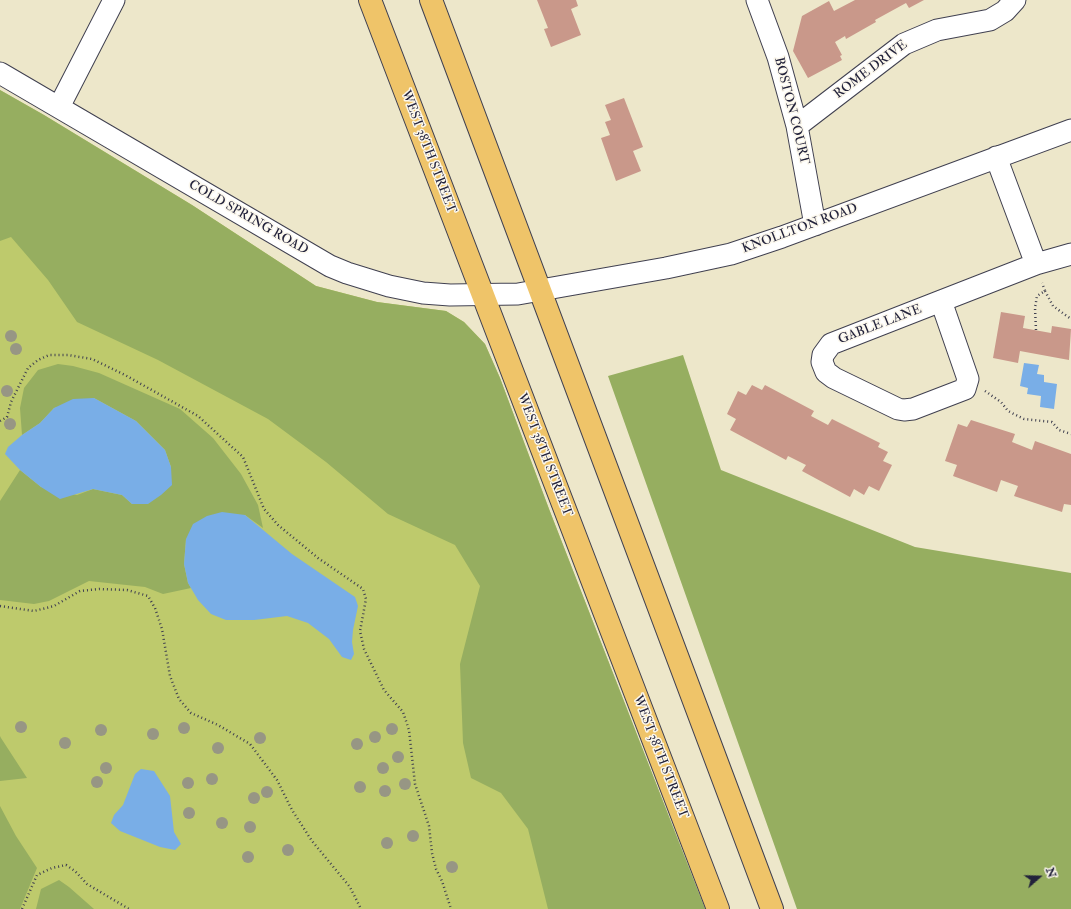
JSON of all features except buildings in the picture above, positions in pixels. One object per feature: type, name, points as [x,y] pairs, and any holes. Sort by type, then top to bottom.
[{"type":"main road","name":"WEST 38TH STREET","points":[[370,0],[718,909]]},
{"type":"main road","points":[[431,0],[541,289],[772,909]]},
{"type":"street","points":[[55,105],[114,0]]},
{"type":"street","name":"BOSTON COURT","points":[[757,0],[778,57],[797,126],[815,225]]},
{"type":"street","name":"ROME DRIVE","points":[[797,126],[890,54],[912,40],[946,27],[990,20],[1005,11],[1015,0]]},
{"type":"street","name":"COLD SPRING ROAD","points":[[0,73],[330,266],[372,282],[406,290],[441,294],[518,294]]},
{"type":"street","name":"KNOLLTON ROAD","points":[[518,294],[696,262],[748,248],[815,225],[1071,130]]},
{"type":"street","points":[[996,158],[1036,264]]},
{"type":"street","name":"GABLE LANE","points":[[968,383],[963,390],[913,409],[898,409],[834,378],[826,372],[822,362],[823,355],[831,344],[1036,264],[1071,254]]},
{"type":"street","points":[[941,301],[968,383]]},
{"type":"path","points":[[1036,264],[1044,290],[1053,306],[1071,319]]},
{"type":"path","points":[[1036,330],[1035,308],[1037,296],[1044,290]]},
{"type":"path","points":[[0,421],[7,417],[11,402],[28,368],[38,360],[49,355],[68,355],[92,359],[125,374],[198,416],[243,457],[264,509],[278,525],[318,558],[363,589],[366,599],[360,631],[364,649],[384,690],[402,712],[409,730],[415,784],[429,826],[432,853],[436,869],[442,881],[451,909]]},
{"type":"path","points":[[968,383],[988,392],[1001,402],[1008,411],[1024,419],[1052,422],[1059,430],[1071,434]]},
{"type":"path","points":[[0,606],[34,611],[54,606],[80,591],[99,588],[127,590],[148,596],[155,608],[162,629],[170,676],[179,699],[191,713],[218,725],[250,744],[277,780],[292,810],[312,841],[350,887],[361,909]]},
{"type":"path","points":[[22,909],[37,876],[52,868],[66,865],[75,871],[87,884],[128,909]]},
{"type":"green space","points":[[0,90],[192,205],[316,286],[377,302],[446,311],[464,322],[485,344],[500,378],[549,509],[705,909],[0,909]]},
{"type":"green space","points":[[0,90],[192,205],[316,286],[377,302],[446,311],[464,322],[485,344],[500,378],[549,509],[705,909],[548,909],[528,829],[501,793],[471,778],[463,743],[460,664],[480,586],[455,545],[388,514],[326,462],[268,419],[158,360],[77,322],[48,280],[11,237],[0,241]]},
{"type":"green space","points":[[683,355],[721,470],[915,547],[1071,573],[1071,909],[797,909],[608,376]]},
{"type":"green space","points":[[58,364],[73,366],[99,373],[180,409],[213,438],[241,474],[258,505],[263,528],[245,515],[186,539],[184,564],[188,583],[191,588],[163,594],[145,587],[89,581],[49,601],[34,604],[0,600],[0,501],[20,470],[41,487],[77,495],[93,489],[122,495],[132,504],[171,467],[165,450],[136,421],[94,398],[54,408],[40,423],[22,435],[20,408],[24,388],[38,370]]},
{"type":"green space","points":[[0,736],[1,738],[27,778],[0,781]]},
{"type":"green space","points":[[0,806],[16,836],[37,868],[20,909],[0,909]]},
{"type":"green space","points":[[59,880],[94,909],[36,909],[41,889]]},
{"type":"water","points":[[1024,363],[1039,365],[1037,374],[1044,375],[1044,382],[1057,384],[1054,409],[1040,407],[1041,396],[1027,394],[1028,388],[1020,386]]},
{"type":"water","points":[[94,398],[136,421],[165,450],[171,467],[172,485],[148,504],[132,504],[122,495],[93,489],[60,499],[41,487],[20,470],[5,454],[8,447],[40,423],[54,408],[73,399]]},
{"type":"water","points":[[222,512],[245,515],[292,554],[355,597],[358,606],[352,642],[354,654],[351,660],[342,657],[329,639],[308,623],[287,616],[254,620],[226,620],[211,614],[198,600],[188,583],[184,564],[186,539],[193,524],[207,516]]},
{"type":"water","points":[[141,769],[154,771],[170,796],[174,832],[181,844],[175,850],[160,847],[120,831],[111,823],[114,815],[123,805],[135,774]]}]
